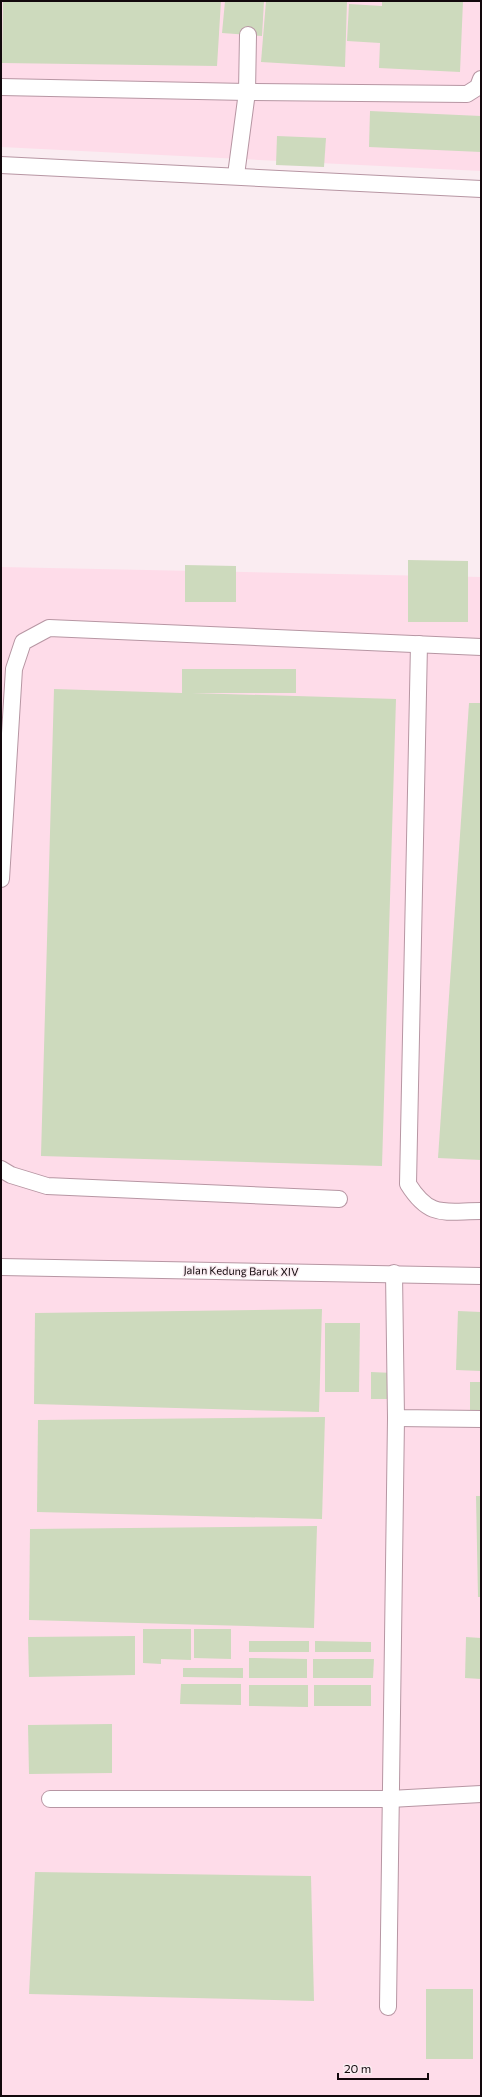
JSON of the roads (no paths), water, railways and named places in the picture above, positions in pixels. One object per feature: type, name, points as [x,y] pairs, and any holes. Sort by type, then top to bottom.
[{"type":"lane","points":[[236,175],[247,92],[248,35]]},
{"type":"lane","points":[[1,87],[247,92],[467,94],[478,87],[481,79]]},
{"type":"lane","points":[[1,165],[236,175],[481,189]]},
{"type":"lane","points":[[1,879],[14,669],[23,642],[49,628],[481,647]]},
{"type":"lane","points":[[419,644],[408,1184],[415,1195],[428,1208],[439,1211],[481,1211]]},
{"type":"lane","points":[[1,1169],[11,1175],[47,1186],[339,1199]]},
{"type":"lane","name":"Jalan Kedung Baruk XIV","points":[[1,1267],[394,1273],[481,1276]]},
{"type":"lane","points":[[388,2008],[396,1418],[394,1273]]},
{"type":"lane","points":[[396,1418],[481,1419]]},
{"type":"lane","points":[[50,1799],[390,1799],[481,1794]]}]
